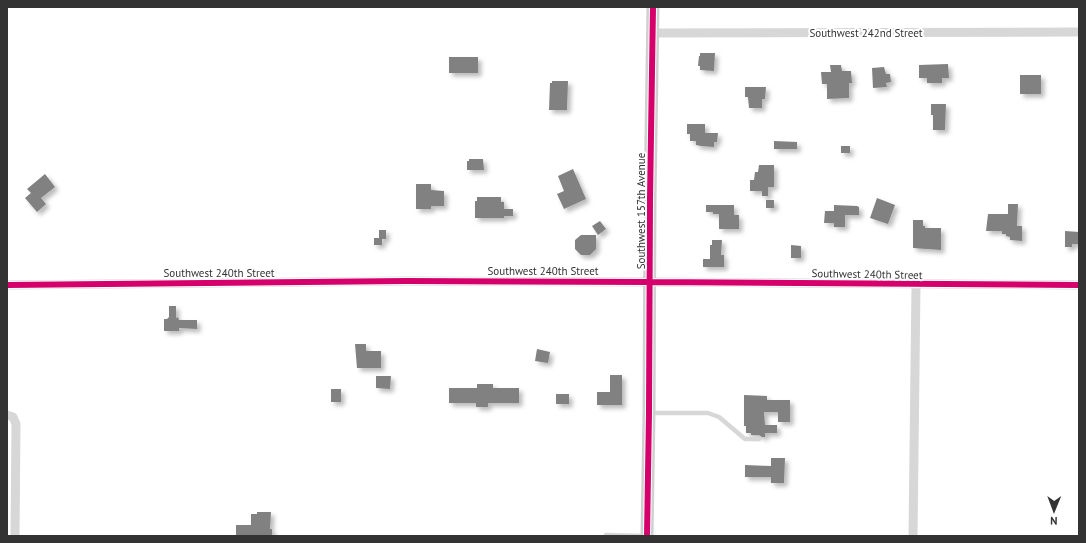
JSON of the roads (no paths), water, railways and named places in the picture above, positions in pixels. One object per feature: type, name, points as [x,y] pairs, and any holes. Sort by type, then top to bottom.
[{"type":"street","name":"Southwest 157th Avenue","points":[[646,536],[649,412],[653,7]]},
{"type":"street","name":"Southwest 242nd Street","points":[[653,33],[1079,32]]},
{"type":"street","name":"Southwest 240th Street","points":[[7,285],[398,281],[1079,285]]},
{"type":"street","points":[[913,536],[916,285]]},
{"type":"street","points":[[7,415],[13,417],[16,424],[15,536]]},
{"type":"lane","points":[[649,412],[708,413],[719,417],[746,439],[759,439]]},
{"type":"lane","points":[[606,535],[646,536]]}]
